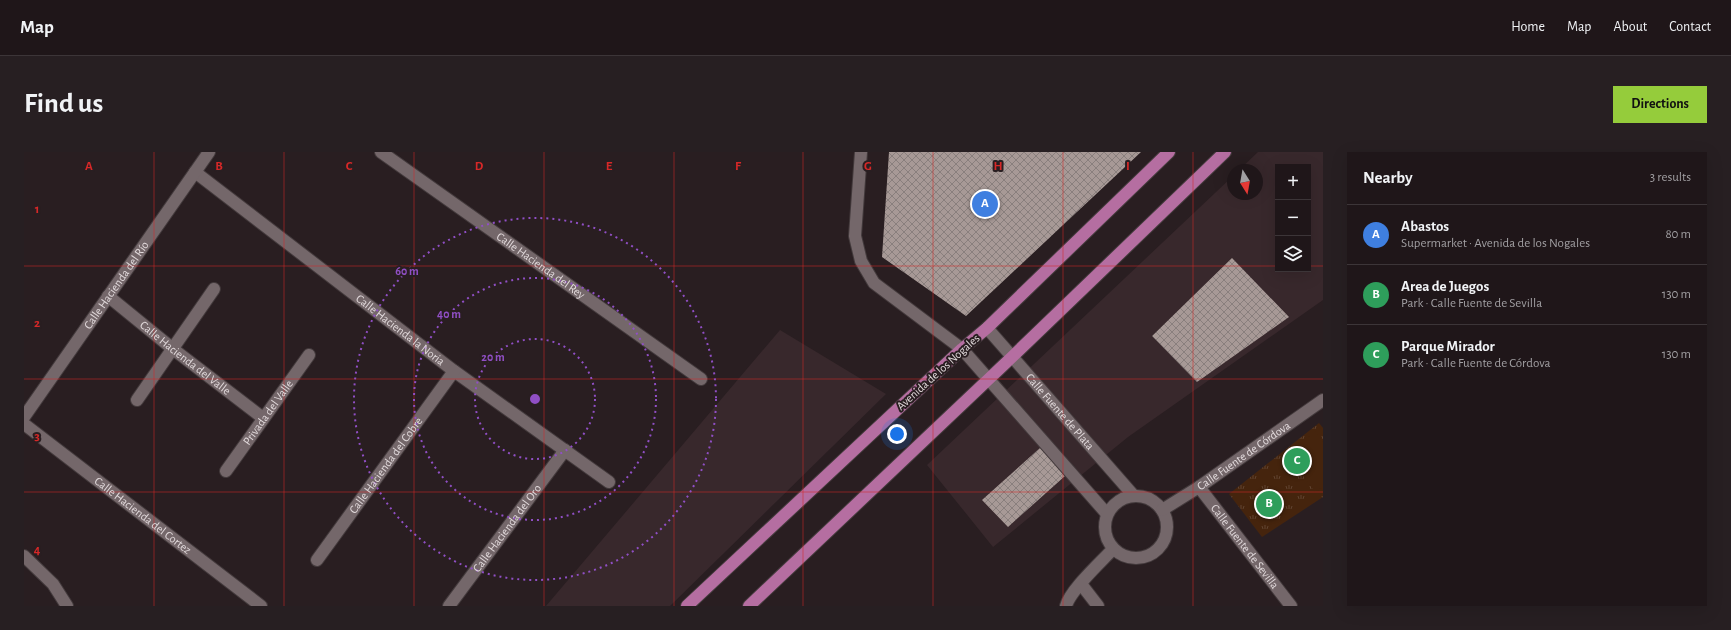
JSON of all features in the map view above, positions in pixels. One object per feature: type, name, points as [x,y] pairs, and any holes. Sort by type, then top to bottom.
[{"type":"main road","name":"Avenida de los Nogales","points":[[687,606],[962,349],[987,328],[1169,152]]},
{"type":"main road","points":[[749,606],[1012,357],[1225,152]]},
{"type":"street","name":"Calle Hacienda del Río","points":[[24,418],[209,152]]},
{"type":"street","name":"Calle Hacienda del Rey","points":[[381,152],[701,379]]},
{"type":"street","points":[[860,152],[855,236],[861,261],[874,283],[962,349],[1107,514]]},
{"type":"street","name":"Calle Hacienda la Noria","points":[[195,172],[454,371],[609,482]]},
{"type":"street","points":[[138,400],[214,288]]},
{"type":"street","name":"Calle Hacienda del Valle","points":[[108,296],[173,349],[263,418]]},
{"type":"street","name":"Calle Fuente de Plata","points":[[987,328],[1134,496]]},
{"type":"street","name":"Privada del Valle","points":[[226,470],[309,355]]},
{"type":"street","name":"Calle Hacienda del Cobre","points":[[317,560],[454,371]]},
{"type":"street","name":"Calle Fuente de Córdova","points":[[1162,510],[1199,487],[1323,400]]},
{"type":"street","name":"Calle Hacienda del Cortez","points":[[24,424],[261,606]]},
{"type":"street","name":"Calle Hacienda del Oro","points":[[449,606],[565,450]]},
{"type":"street","name":"Calle Fuente de Sevilla","points":[[1199,487],[1291,606]]},
{"type":"street","points":[[1134,496],[1150,499],[1162,510],[1167,524],[1165,540],[1156,552],[1141,558],[1126,557],[1113,549],[1106,539],[1104,526],[1107,514],[1118,501],[1134,496]]},
{"type":"street","points":[[1066,606],[1067,602],[1080,584],[1113,549]]},
{"type":"street","points":[[24,556],[53,584],[67,606]]},
{"type":"street","points":[[1080,584],[1098,606]]},
{"type":"shaded area","points":[[1258,152],[1323,152],[1323,300],[1128,437],[993,547],[927,465],[1227,182],[1227,200],[1263,200],[1263,164],[1245,164]]},
{"type":"shaded area","points":[[780,330],[886,394],[670,606],[546,606]]},
{"type":"green space","points":[[1319,423],[1323,428],[1323,497],[1262,537],[1229,494]]},
{"type":"green space","points":[[1315,431],[1323,442],[1323,487],[1315,492],[1288,454]]},
{"type":"building","points":[[889,152],[1141,152],[966,316],[882,257]]},
{"type":"building","points":[[1232,258],[1289,317],[1197,382],[1152,336]]},
{"type":"building","points":[[1041,447],[1065,476],[1008,527],[982,500]]},
{"type":"place","name":"Abastos","points":[[985,204]]},
{"type":"place","name":"Parque Mirador","points":[[1297,461]]},
{"type":"place","name":"Area de Juegos","points":[[1269,504]]}]
